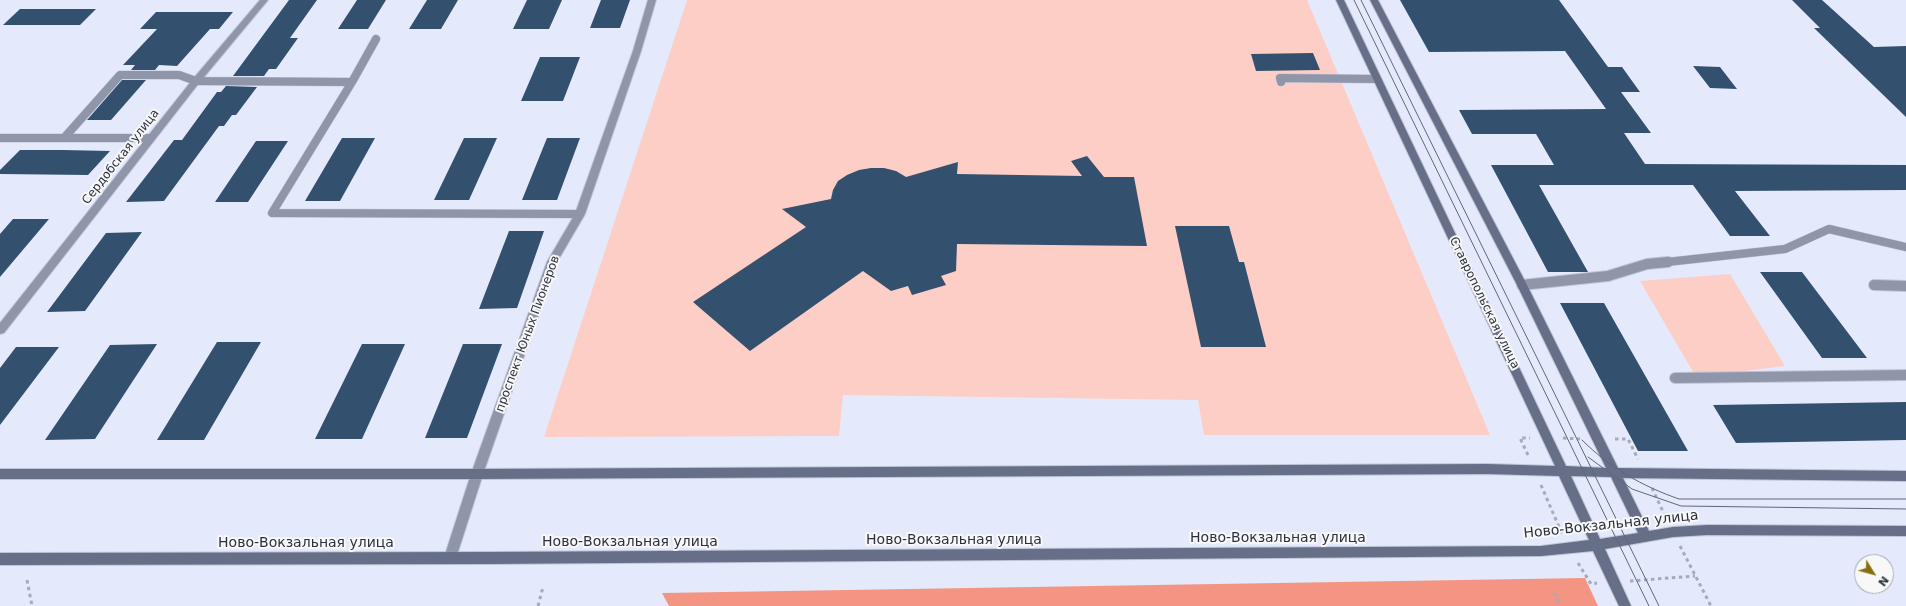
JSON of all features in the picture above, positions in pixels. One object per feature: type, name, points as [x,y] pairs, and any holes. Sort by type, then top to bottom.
[{"type":"main road","name":"Ставропольская улица","points":[[1340,0],[1548,438],[1625,606]]},
{"type":"main road","points":[[1374,0],[1522,285],[1646,536]]},
{"type":"main road","points":[[0,474],[477,474],[1487,469],[1645,474],[1906,476]]},
{"type":"main road","name":"Ново-Вокзальная улица","points":[[0,559],[450,558],[1541,551],[1597,545],[1673,532],[1707,530],[1906,531]]},
{"type":"street","name":"Сердобская улица","points":[[0,330],[196,81],[264,0]]},
{"type":"street","name":"проспект Юных Пионеров","points":[[450,558],[477,474],[552,262],[580,214],[638,51],[652,0]]},
{"type":"lane","points":[[376,39],[352,82],[272,213],[580,214]]},
{"type":"lane","points":[[64,138],[120,75],[179,76],[196,81],[352,82]]},
{"type":"lane","points":[[1281,82],[1280,78],[1377,78]]},
{"type":"lane","points":[[0,138],[152,138]]},
{"type":"lane","points":[[1522,285],[1608,276],[1647,264],[1785,249],[1829,229],[1906,247]]},
{"type":"lane","points":[[1874,285],[1906,286]]},
{"type":"lane","points":[[1675,378],[1906,375]]},
{"type":"path","points":[[1590,584],[1568,547],[1520,438],[1628,439],[1711,606]]},
{"type":"path","points":[[1614,582],[1695,576]]},
{"type":"path","points":[[28,580],[32,606]]},
{"type":"path","points":[[538,606],[543,587]]},
{"type":"path","points":[[1554,593],[1560,606]]},
{"type":"shaded area","points":[[687,0],[1307,0],[1490,435],[1204,435],[1198,400],[843,395],[839,436],[544,437]]},
{"type":"shaded area","points":[[1730,274],[1785,366],[1696,377],[1640,281]]},
{"type":"shaded area","points":[[1585,578],[1598,606],[669,606],[662,593]]},
{"type":"building","points":[[289,0],[317,0],[290,38],[298,38],[276,69],[269,69],[264,76],[233,76]]},
{"type":"building","points":[[357,0],[386,0],[368,29],[338,29]]},
{"type":"building","points":[[427,0],[458,0],[441,29],[409,29]]},
{"type":"building","points":[[527,0],[562,0],[549,29],[513,29]]},
{"type":"building","points":[[601,0],[630,0],[620,28],[590,28]]},
{"type":"building","points":[[1400,0],[1559,0],[1608,67],[1622,67],[1640,92],[1621,92],[1651,133],[1624,133],[1645,164],[1906,165],[1906,190],[1735,191],[1770,236],[1730,236],[1693,185],[1539,185],[1588,272],[1548,272],[1491,165],[1554,165],[1536,134],[1472,134],[1459,110],[1606,109],[1565,51],[1429,52]]},
{"type":"building","points":[[1792,0],[1822,0],[1874,47],[1906,46],[1906,117],[1814,28],[1820,28]]},
{"type":"building","points":[[20,9],[96,9],[80,25],[3,25]]},
{"type":"building","points":[[156,12],[233,12],[219,29],[210,29],[177,66],[159,65],[155,70],[131,70],[135,65],[123,65],[157,29],[140,29]]},
{"type":"building","points":[[1313,53],[1320,70],[1256,71],[1251,54]]},
{"type":"building","points":[[540,57],[580,57],[563,101],[521,101]]},
{"type":"building","points":[[1693,66],[1720,67],[1737,89],[1710,88]]},
{"type":"building","points":[[122,80],[146,80],[111,120],[87,120]]},
{"type":"building","points":[[226,86],[257,87],[236,115],[232,115],[224,126],[219,126],[164,201],[126,202],[174,140],[182,140],[217,92],[221,92]]},
{"type":"building","points":[[342,138],[375,138],[340,201],[305,201]]},
{"type":"building","points":[[464,138],[497,138],[469,200],[434,200]]},
{"type":"building","points":[[547,138],[580,138],[557,200],[522,200]]},
{"type":"building","points":[[256,141],[288,141],[248,202],[215,202]]},
{"type":"building","points":[[20,150],[110,151],[88,175],[0,174],[0,170]]},
{"type":"building","points":[[1087,156],[1104,177],[1134,177],[1147,246],[957,244],[956,271],[941,276],[946,285],[912,295],[908,286],[891,291],[863,271],[750,351],[693,302],[806,227],[782,209],[831,199],[833,190],[838,181],[859,170],[884,168],[896,171],[906,177],[958,162],[957,174],[1082,176],[1071,161]]},
{"type":"building","points":[[13,219],[49,219],[0,277],[0,234]]},
{"type":"building","points":[[1175,226],[1229,226],[1239,262],[1244,262],[1266,347],[1201,347]]},
{"type":"building","points":[[509,231],[544,231],[517,308],[479,309]]},
{"type":"building","points":[[142,232],[85,311],[47,312],[106,233]]},
{"type":"building","points":[[1760,272],[1802,272],[1867,358],[1822,358]]},
{"type":"building","points":[[1560,303],[1604,303],[1688,451],[1638,451]]},
{"type":"building","points":[[217,342],[261,342],[204,440],[157,440]]},
{"type":"building","points":[[157,344],[95,439],[45,440],[110,345]]},
{"type":"building","points":[[362,344],[405,344],[362,439],[315,439]]},
{"type":"building","points":[[463,344],[502,344],[467,438],[425,438]]},
{"type":"building","points":[[16,347],[59,347],[0,425],[0,368]]},
{"type":"building","points":[[1906,402],[1906,440],[1736,443],[1713,405]]},
{"type":"tram line","points":[[1354,0],[1649,606]]},
{"type":"tram line","points":[[1361,0],[1659,606]]},
{"type":"tram line","points":[[1582,440],[1615,468],[1639,482],[1679,499],[1906,499]]},
{"type":"tram line","points":[[1588,457],[1632,489],[1681,506],[1906,509]]}]
